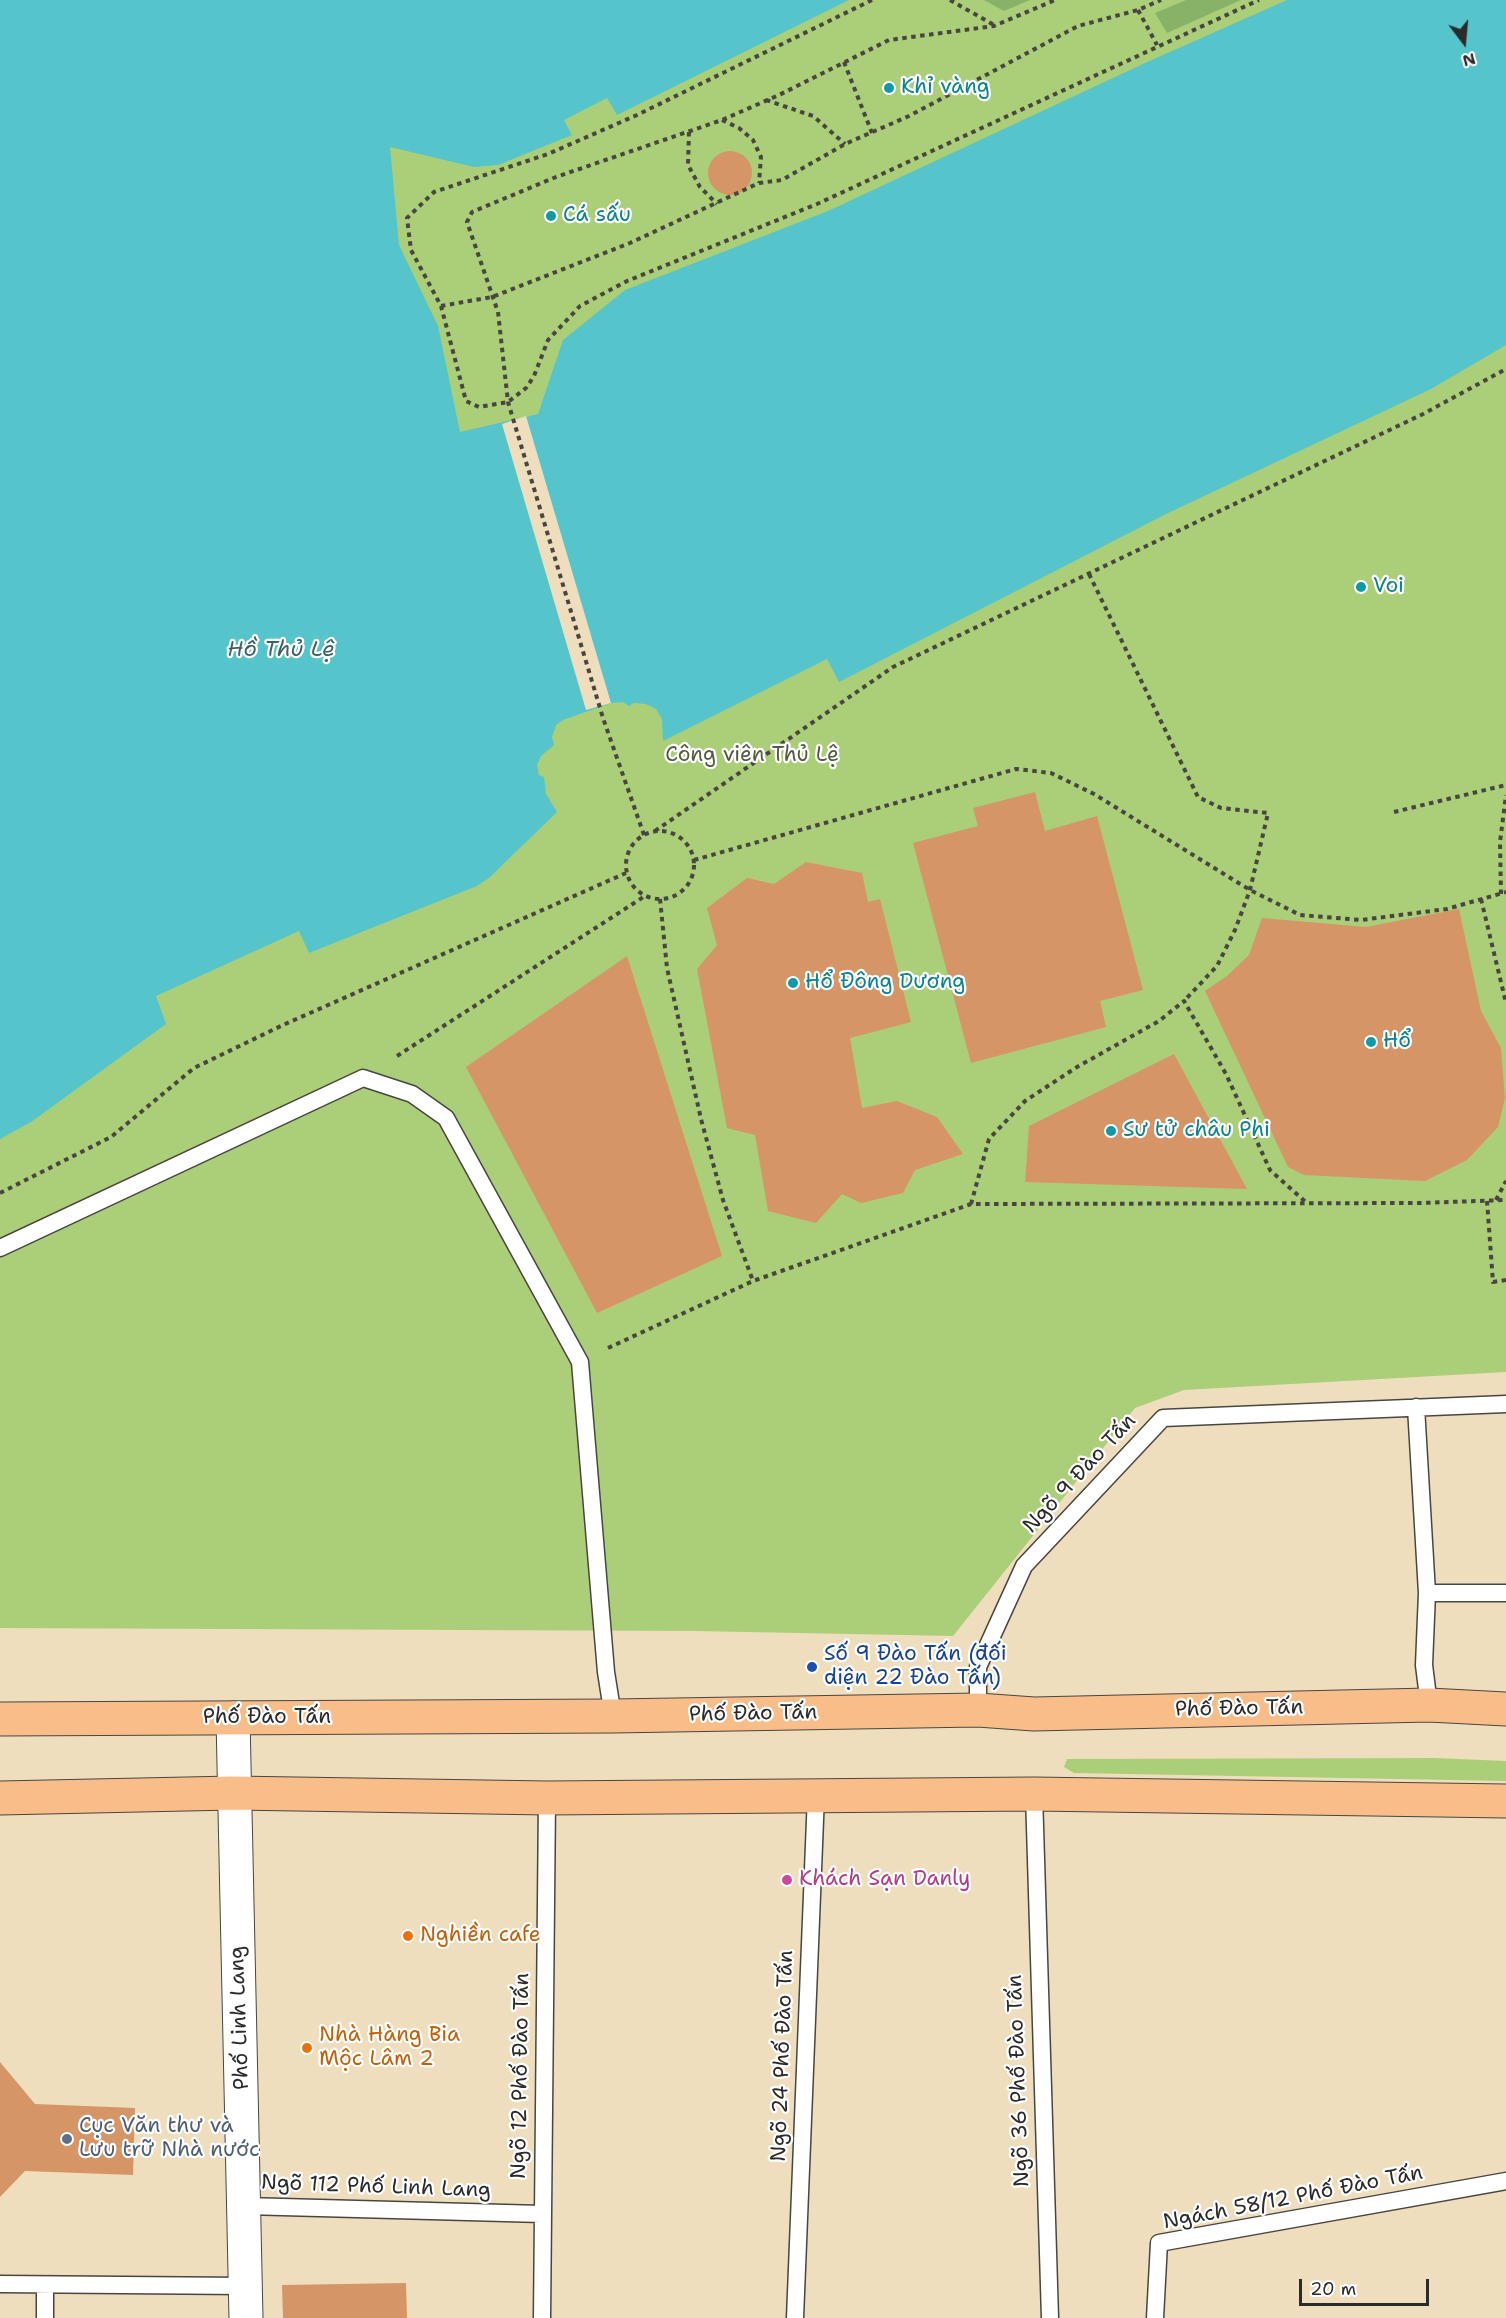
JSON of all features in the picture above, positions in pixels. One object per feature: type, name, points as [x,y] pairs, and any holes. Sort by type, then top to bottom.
[{"type":"main road","name":"Phố Đào Tấn","points":[[0,1719],[613,1716],[978,1710],[1034,1714],[1429,1705],[1506,1709]]},
{"type":"main road","points":[[0,1798],[233,1793],[547,1798],[1034,1794],[1506,1801]]},
{"type":"street","name":"Phố Linh Lang","points":[[233,1718],[246,2318]]},
{"type":"lane","points":[[0,1248],[363,1078],[412,1094],[446,1118],[580,1362],[613,1716]]},
{"type":"lane","name":"Ngõ 9 Đào Tấn","points":[[978,1710],[978,1667],[1024,1566],[1164,1418],[1506,1404]]},
{"type":"lane","points":[[1416,1407],[1427,1593],[1424,1665],[1429,1705]]},
{"type":"lane","points":[[1427,1593],[1506,1593]]},
{"type":"lane","name":"Ngõ 36 Phố Đào Tấn","points":[[1034,1794],[1050,2318]]},
{"type":"lane","name":"Ngõ 24 Phố Đào Tấn","points":[[795,2318],[816,1795]]},
{"type":"lane","name":"Ngõ 12 Phố Đào Tấn","points":[[542,2318],[547,1798]]},
{"type":"lane","name":"Ngách 58/12 Phố Đào Tấn","points":[[1155,2318],[1159,2242],[1506,2181]]},
{"type":"lane","name":"Ngõ 112 Phố Linh Lang","points":[[245,2206],[542,2214]]},
{"type":"lane","points":[[0,2284],[245,2286]]},
{"type":"lane","points":[[45,2285],[45,2318]]},
{"type":"path","points":[[872,0],[608,128],[549,154],[434,192],[407,218],[411,250],[441,306],[466,401],[478,407],[508,402],[526,388],[534,376],[548,340],[580,306],[627,281],[817,204],[1156,45],[1259,0]]},
{"type":"path","points":[[950,0],[994,26]]},
{"type":"path","points":[[644,835],[603,718],[508,402],[498,312],[467,222],[472,212],[556,177],[722,120],[889,40],[994,26],[1055,0]]},
{"type":"path","points":[[441,306],[492,297],[589,260],[717,204],[759,183],[782,180],[845,144],[909,116],[1078,26],[1138,10],[1161,0]]},
{"type":"path","points":[[1138,10],[1156,45]]},
{"type":"path","points":[[844,62],[872,133]]},
{"type":"path","points":[[766,100],[813,116],[845,144]]},
{"type":"path","points":[[722,120],[739,128],[753,140],[761,157],[759,183]]},
{"type":"path","points":[[689,132],[688,165],[700,187],[717,204]]},
{"type":"path","points":[[655,831],[666,831],[683,840],[694,860],[693,872],[685,887],[672,897],[660,899],[645,896],[629,882],[626,873],[627,853],[632,843],[655,831],[892,667],[1423,414],[1506,369]]},
{"type":"path","points":[[970,1204],[989,1139],[1025,1101],[1077,1067],[1159,1021],[1184,1001],[1216,966],[1235,930],[1250,890],[1268,813],[1221,808],[1198,797],[1089,574]]},
{"type":"path","points":[[694,860],[1016,768],[1052,772],[1094,794],[1250,890],[1300,915],[1361,920],[1447,909],[1504,893],[1500,842],[1506,795]]},
{"type":"path","points":[[1394,812],[1506,785]]},
{"type":"path","points":[[0,1193],[111,1137],[194,1068],[283,1025],[626,873]]},
{"type":"path","points":[[363,1078],[645,896]]},
{"type":"path","points":[[660,899],[667,968],[701,1119],[723,1200],[753,1281]]},
{"type":"path","points":[[1481,899],[1506,1003]]},
{"type":"path","points":[[1184,1001],[1226,1074],[1270,1170],[1308,1204]]},
{"type":"path","points":[[1496,1201],[1506,1181]]},
{"type":"path","points":[[580,1362],[753,1281],[970,1204],[1308,1204],[1506,1200]]},
{"type":"path","points":[[1486,1201],[1493,1282],[1506,1280]]},
{"type":"green space","name":"Công viên Thủ Lệ","points":[[0,0],[1506,0],[1506,1372],[1184,1390],[1135,1408],[953,1636],[695,1631],[0,1628]]},
{"type":"green space","points":[[984,0],[1030,0],[1004,11]]},
{"type":"green space","points":[[1186,0],[1241,0],[1167,33],[1155,13]]},
{"type":"green space","points":[[1435,1758],[1506,1761],[1506,1781],[1074,1773],[1064,1767],[1067,1759]]},
{"type":"water","name":"Hồ Thủ Lệ","points":[[0,0],[849,0],[617,115],[607,98],[564,120],[572,135],[498,165],[474,167],[390,147],[399,245],[438,326],[460,432],[538,414],[563,340],[625,290],[828,211],[1145,63],[1287,0],[1506,0],[1506,345],[1431,389],[1166,514],[839,682],[827,659],[663,741],[662,719],[656,709],[646,704],[634,703],[629,706],[623,702],[611,703],[563,720],[556,725],[552,737],[554,745],[541,756],[537,765],[539,775],[544,777],[546,794],[557,812],[490,877],[477,886],[309,953],[299,931],[156,996],[166,1024],[31,1122],[0,1139]]},
{"type":"pier","points":[[526,416],[611,703],[586,710],[502,424]]},
{"type":"building","points":[[730,151],[745,158],[752,173],[745,188],[730,195],[715,188],[708,173],[715,158]]},
{"type":"building","points":[[1035,792],[1045,831],[1097,816],[1143,990],[1100,1001],[1106,1027],[971,1063],[913,843],[978,826],[973,808]]},
{"type":"building","points":[[806,862],[862,873],[868,902],[880,899],[911,1022],[850,1038],[862,1108],[897,1101],[937,1117],[963,1154],[915,1170],[903,1193],[861,1203],[842,1194],[816,1223],[768,1211],[755,1135],[727,1128],[697,969],[717,945],[707,908],[747,878],[774,884]]},
{"type":"building","points":[[1459,909],[1481,1011],[1501,1048],[1505,1098],[1498,1127],[1467,1160],[1425,1181],[1304,1175],[1288,1167],[1205,991],[1227,976],[1249,955],[1262,918],[1366,927]]},
{"type":"building","points":[[627,956],[722,1256],[597,1313],[466,1067]]},
{"type":"building","points":[[1174,1054],[1247,1189],[1025,1182],[1029,1126]]},
{"type":"building","name":"Cục Văn thư và Lưu trữ Nhà nước","points":[[0,2062],[35,2104],[135,2108],[133,2175],[25,2171],[0,2197]]},
{"type":"building","points":[[406,2283],[407,2318],[283,2318],[282,2285]]},
{"type":"place","name":"Khỉ vàng","points":[[889,88]]},
{"type":"place","name":"Cá sấu","points":[[551,216]]},
{"type":"place","name":"Voi","points":[[1361,587]]},
{"type":"place","name":"Hổ Đông Dương","points":[[793,983]]},
{"type":"place","name":"Hổ","points":[[1371,1042]]},
{"type":"place","name":"Sư tử châu Phi","points":[[1111,1131]]},
{"type":"place","name":"Số 9 Đào Tấn (đối diện 22 Đào Tấn)","points":[[812,1667]]},
{"type":"place","name":"Khách Sạn Danly","points":[[787,1880]]},
{"type":"place","name":"Nghiền cafe","points":[[408,1936]]},
{"type":"place","name":"Nhà Hàng Bia Mộc Lâm 2","points":[[307,2048]]},
{"type":"place","name":"Cục Văn thư và Lưu trữ Nhà nước","points":[[67,2139]]}]
